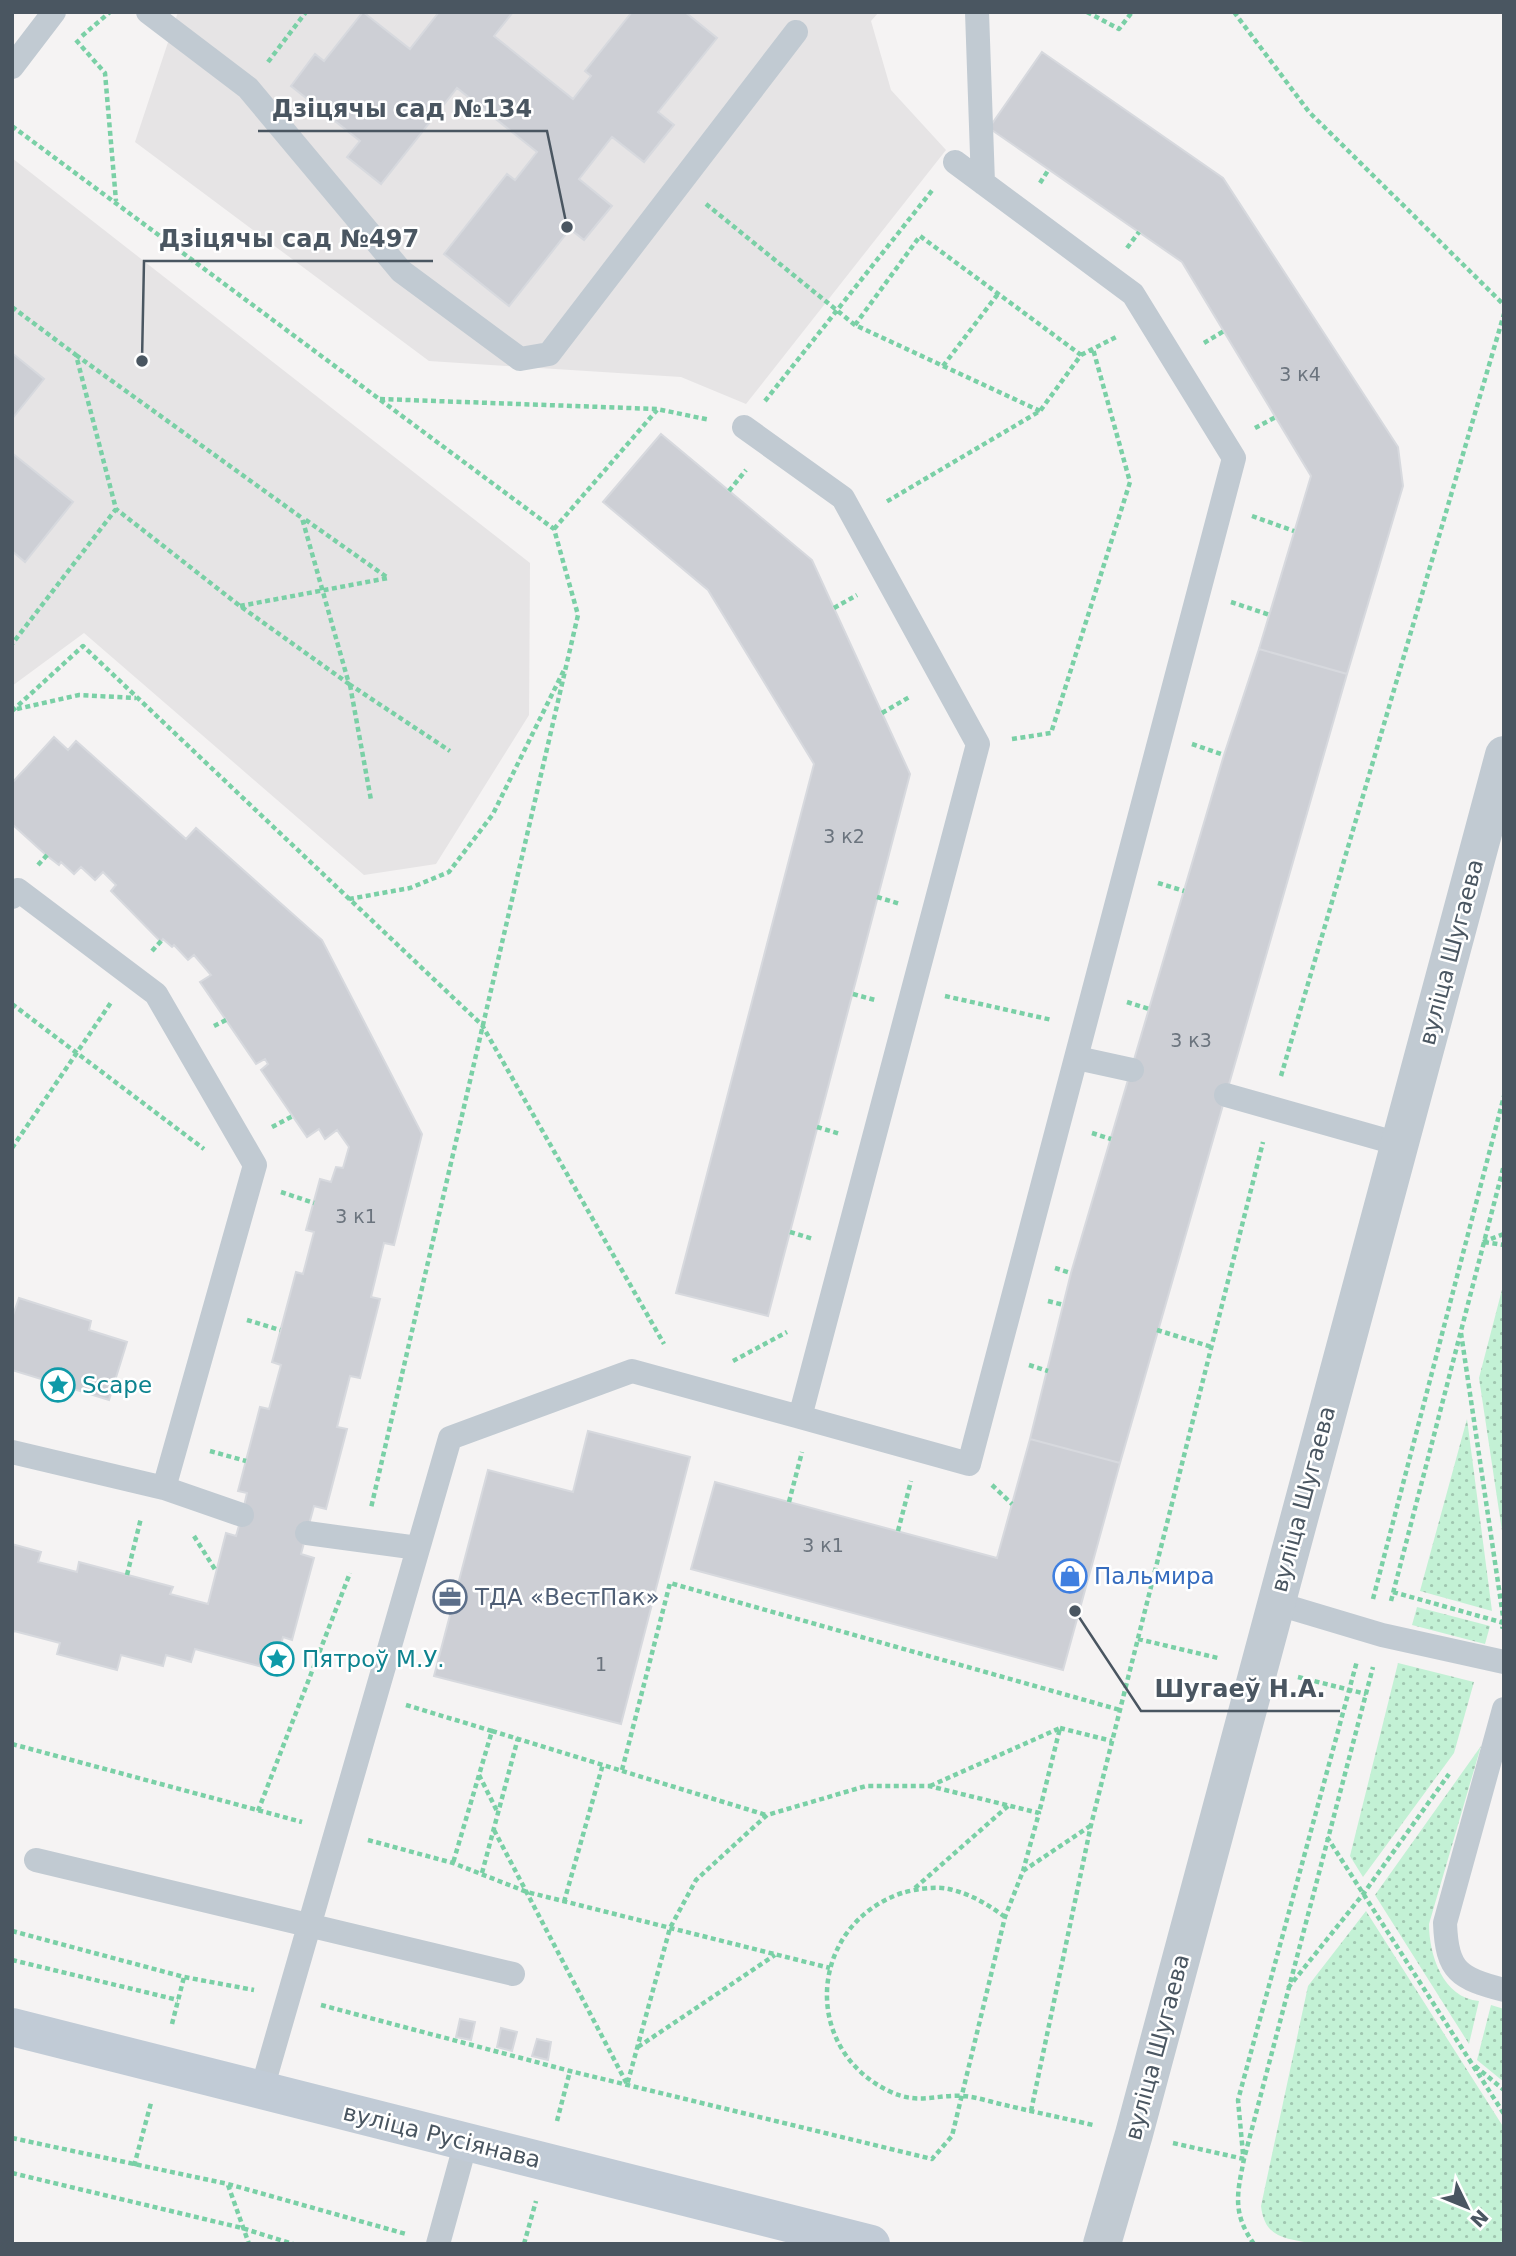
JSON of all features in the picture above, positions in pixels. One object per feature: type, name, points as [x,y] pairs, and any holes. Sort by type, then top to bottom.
[{"type":"main road","name":"вуліца Русіянава","points":[[12,2026],[871,2244]]},
{"type":"street","name":"вуліца Шугаева","points":[[1102,2244],[1134,2134],[1504,755]]},
{"type":"lane","points":[[148,12],[248,88],[401,271],[520,359],[549,354],[796,32]]},
{"type":"lane","points":[[977,12],[983,183]]},
{"type":"lane","points":[[12,67],[53,13]]},
{"type":"lane","points":[[262,2089],[450,1438],[632,1371],[969,1464],[1234,458],[1133,294],[955,162]]},
{"type":"lane","points":[[744,427],[843,498],[978,744],[828,1310],[805,1419]]},
{"type":"lane","points":[[12,897],[18,890],[156,994],[255,1166],[156,1486]]},
{"type":"lane","points":[[1077,1058],[1132,1070]]},
{"type":"lane","points":[[1226,1095],[1399,1144]]},
{"type":"lane","points":[[12,1452],[156,1486],[242,1515]]},
{"type":"lane","points":[[307,1533],[418,1548]]},
{"type":"lane","points":[[1276,1603],[1382,1635],[1504,1661]]},
{"type":"lane","points":[[1504,1709],[1445,1923],[1446,1951],[1457,1969],[1472,1982],[1504,1990]]},
{"type":"lane","points":[[36,1860],[513,1974]]},
{"type":"lane","points":[[438,2242],[466,2142]]},
{"type":"path","points":[[76,41],[110,12]]},
{"type":"path","points":[[248,88],[306,12]]},
{"type":"path","points":[[1087,12],[1119,29],[1132,12]]},
{"type":"path","points":[[1234,12],[1309,112],[1504,305]]},
{"type":"path","points":[[53,13],[105,73],[116,202]]},
{"type":"path","points":[[12,125],[554,529],[578,615],[363,1541],[258,1811]]},
{"type":"path","points":[[380,399],[657,409],[744,427],[955,162]]},
{"type":"path","points":[[681,183],[855,325],[1040,411]]},
{"type":"path","points":[[855,325],[920,236],[1082,355],[1040,411],[855,520]]},
{"type":"path","points":[[943,366],[998,293]]},
{"type":"path","points":[[12,307],[388,578],[240,607]]},
{"type":"path","points":[[1005,1917],[978,1898],[946,1888],[913,1889],[881,1900],[855,1921],[836,1948],[826,1979],[827,2013],[838,2044],[861,2073],[892,2093],[927,2101],[963,2096],[1031,2111],[1091,1825],[1271,1108],[1504,314]]},
{"type":"path","points":[[978,744],[1051,733],[1130,482],[1093,349]]},
{"type":"path","points":[[76,355],[116,509],[240,607],[450,751]]},
{"type":"path","points":[[554,529],[657,409]]},
{"type":"path","points":[[1221,506],[1294,531]]},
{"type":"path","points":[[12,644],[116,509]]},
{"type":"path","points":[[302,518],[349,684],[371,800]]},
{"type":"path","points":[[15,710],[83,646],[482,1025],[688,1386],[828,1310]]},
{"type":"path","points":[[349,899],[410,888],[449,872],[493,814],[567,663]]},
{"type":"path","points":[[15,710],[79,695],[137,698]]},
{"type":"path","points":[[12,1148],[130,974]]},
{"type":"path","points":[[953,998],[1041,1018]]},
{"type":"path","points":[[12,1004],[75,1055],[250,1183]]},
{"type":"path","points":[[1254,2244],[1240,2225],[1237,2196],[1327,1837],[1504,1165]]},
{"type":"path","points":[[1482,1242],[1504,1234]]},
{"type":"path","points":[[1482,1242],[1504,1245]]},
{"type":"path","points":[[1157,1330],[1212,1347]]},
{"type":"path","points":[[789,1502],[805,1419]]},
{"type":"path","points":[[898,1531],[919,1450]]},
{"type":"path","points":[[127,1575],[156,1486]]},
{"type":"path","points":[[622,1770],[670,1583],[1120,1710]]},
{"type":"path","points":[[1393,1592],[1504,1623]]},
{"type":"path","points":[[375,1696],[767,1815]]},
{"type":"path","points":[[929,1786],[1060,1728],[1112,1741]]},
{"type":"path","points":[[12,1931],[184,1977],[288,1996],[627,2085],[932,2159],[952,2136],[1005,1917],[1023,1871],[1060,1728]]},
{"type":"path","points":[[453,1863],[492,1731]]},
{"type":"path","points":[[482,1873],[518,1738]]},
{"type":"path","points":[[12,1744],[453,1863],[527,1892],[830,1968]]},
{"type":"path","points":[[564,1902],[603,1764]]},
{"type":"path","points":[[479,1775],[498,1814]]},
{"type":"path","points":[[627,2085],[670,1928],[696,1880],[767,1815],[866,1786],[929,1786],[1039,1813]]},
{"type":"path","points":[[913,1889],[1009,1806]]},
{"type":"path","points":[[1023,1871],[1091,1825]]},
{"type":"path","points":[[494,1830],[627,2085]]},
{"type":"path","points":[[1327,1837],[1504,2114]]},
{"type":"path","points":[[638,2048],[775,1955]]},
{"type":"path","points":[[12,1960],[178,2000]]},
{"type":"path","points":[[1471,2062],[1504,2090]]},
{"type":"path","points":[[12,2138],[228,2184],[438,2242]]},
{"type":"path","points":[[12,2174],[242,2228],[293,2244]]},
{"type":"path","points":[[228,2184],[248,2244]]},
{"type":"shaded area","points":[[178,12],[879,12],[871,21],[891,90],[946,150],[746,404],[681,377],[429,361],[135,142]]},
{"type":"shaded area","points":[[12,158],[530,563],[529,715],[436,864],[364,875],[84,633],[12,686]]},
{"type":"green space","points":[[1504,1282],[1504,1544],[1479,1378]]},
{"type":"green space","points":[[1467,1419],[1492,1611],[1420,1591]]},
{"type":"green space","points":[[1417,1607],[1490,1626],[1485,1644],[1412,1625]]},
{"type":"green space","points":[[1398,1663],[1474,1682],[1454,1753],[1363,1877],[1350,1856]]},
{"type":"green space","points":[[1481,1746],[1429,1924],[1432,1949],[1440,1973],[1456,1992],[1479,2001],[1469,2044],[1375,1895]]},
{"type":"green space","points":[[1366,1911],[1504,2128],[1504,2244],[1314,2244],[1278,2235],[1263,2217],[1261,2206],[1308,1986]]},
{"type":"green space","points":[[1491,2005],[1504,2009],[1504,2082],[1477,2060]]},
{"type":"building","points":[[363,12],[410,49],[439,12],[513,12],[494,36],[573,99],[591,76],[585,71],[632,12],[685,12],[717,38],[658,112],[674,125],[644,162],[612,137],[579,179],[612,206],[584,240],[570,229],[509,306],[444,254],[507,174],[515,180],[537,152],[457,88],[381,184],[347,157],[360,141],[291,86],[315,54],[324,61]]},
{"type":"building","points":[[1042,52],[1223,178],[1398,447],[1403,486],[1347,674],[1259,649],[1311,476],[1182,262],[989,128]]},
{"type":"building","points":[[12,353],[44,379],[12,419]]},
{"type":"building","points":[[661,434],[812,560],[910,774],[768,1316],[676,1293],[814,764],[708,590],[603,502]]},
{"type":"building","points":[[12,453],[73,502],[25,562],[12,551]]},
{"type":"building","points":[[1259,649],[1347,674],[1120,1463],[1030,1439],[1071,1273],[1224,755]]},
{"type":"building","points":[[54,737],[68,750],[76,741],[186,839],[196,828],[322,940],[422,1134],[394,1245],[384,1243],[371,1297],[380,1299],[360,1378],[350,1376],[337,1427],[347,1429],[326,1509],[314,1506],[301,1554],[314,1558],[292,1640],[283,1637],[274,1670],[195,1649],[191,1662],[166,1655],[163,1666],[121,1655],[117,1670],[57,1654],[60,1643],[14,1631],[12,1635],[12,1544],[41,1552],[38,1562],[77,1572],[79,1562],[173,1587],[170,1594],[208,1604],[226,1533],[236,1536],[242,1515],[247,1493],[238,1491],[260,1407],[269,1409],[281,1365],[272,1362],[296,1272],[303,1274],[314,1232],[306,1230],[320,1179],[331,1182],[336,1167],[343,1168],[349,1147],[337,1130],[325,1139],[319,1129],[307,1137],[261,1070],[268,1064],[265,1059],[256,1064],[200,982],[211,975],[194,955],[188,960],[174,945],[172,947],[163,939],[161,942],[111,891],[116,885],[103,872],[95,880],[81,867],[74,874],[61,862],[59,865],[46,855],[12,824],[12,783]]},
{"type":"building","points":[[19,1298],[91,1321],[89,1330],[127,1342],[109,1400],[12,1370],[12,1318]]},
{"type":"building","points":[[588,1431],[690,1457],[621,1724],[434,1676],[488,1470],[573,1492]]},
{"type":"building","points":[[1030,1439],[1120,1463],[1063,1670],[691,1569],[715,1482],[997,1558]]},
{"type":"building","points":[[460,2019],[475,2022],[471,2040],[456,2037]]},
{"type":"building","points":[[501,2028],[517,2032],[512,2051],[497,2047]]},
{"type":"building","points":[[537,2039],[551,2042],[548,2060],[532,2056]]},
{"type":"place","name":"Дзіцячы сад №134","points":[[567,227]]},
{"type":"place","name":"Дзіцячы сад №497","points":[[142,361]]},
{"type":"place","name":"Scape","points":[[58,1385]]},
{"type":"place","name":"Пальмира","points":[[1070,1576]]},
{"type":"place","name":"ТДА «ВестПак»","points":[[450,1597]]},
{"type":"place","name":"Шугаеў Н.А.","points":[[1075,1611]]},
{"type":"place","name":"Пятроў М.У.","points":[[277,1659]]}]
